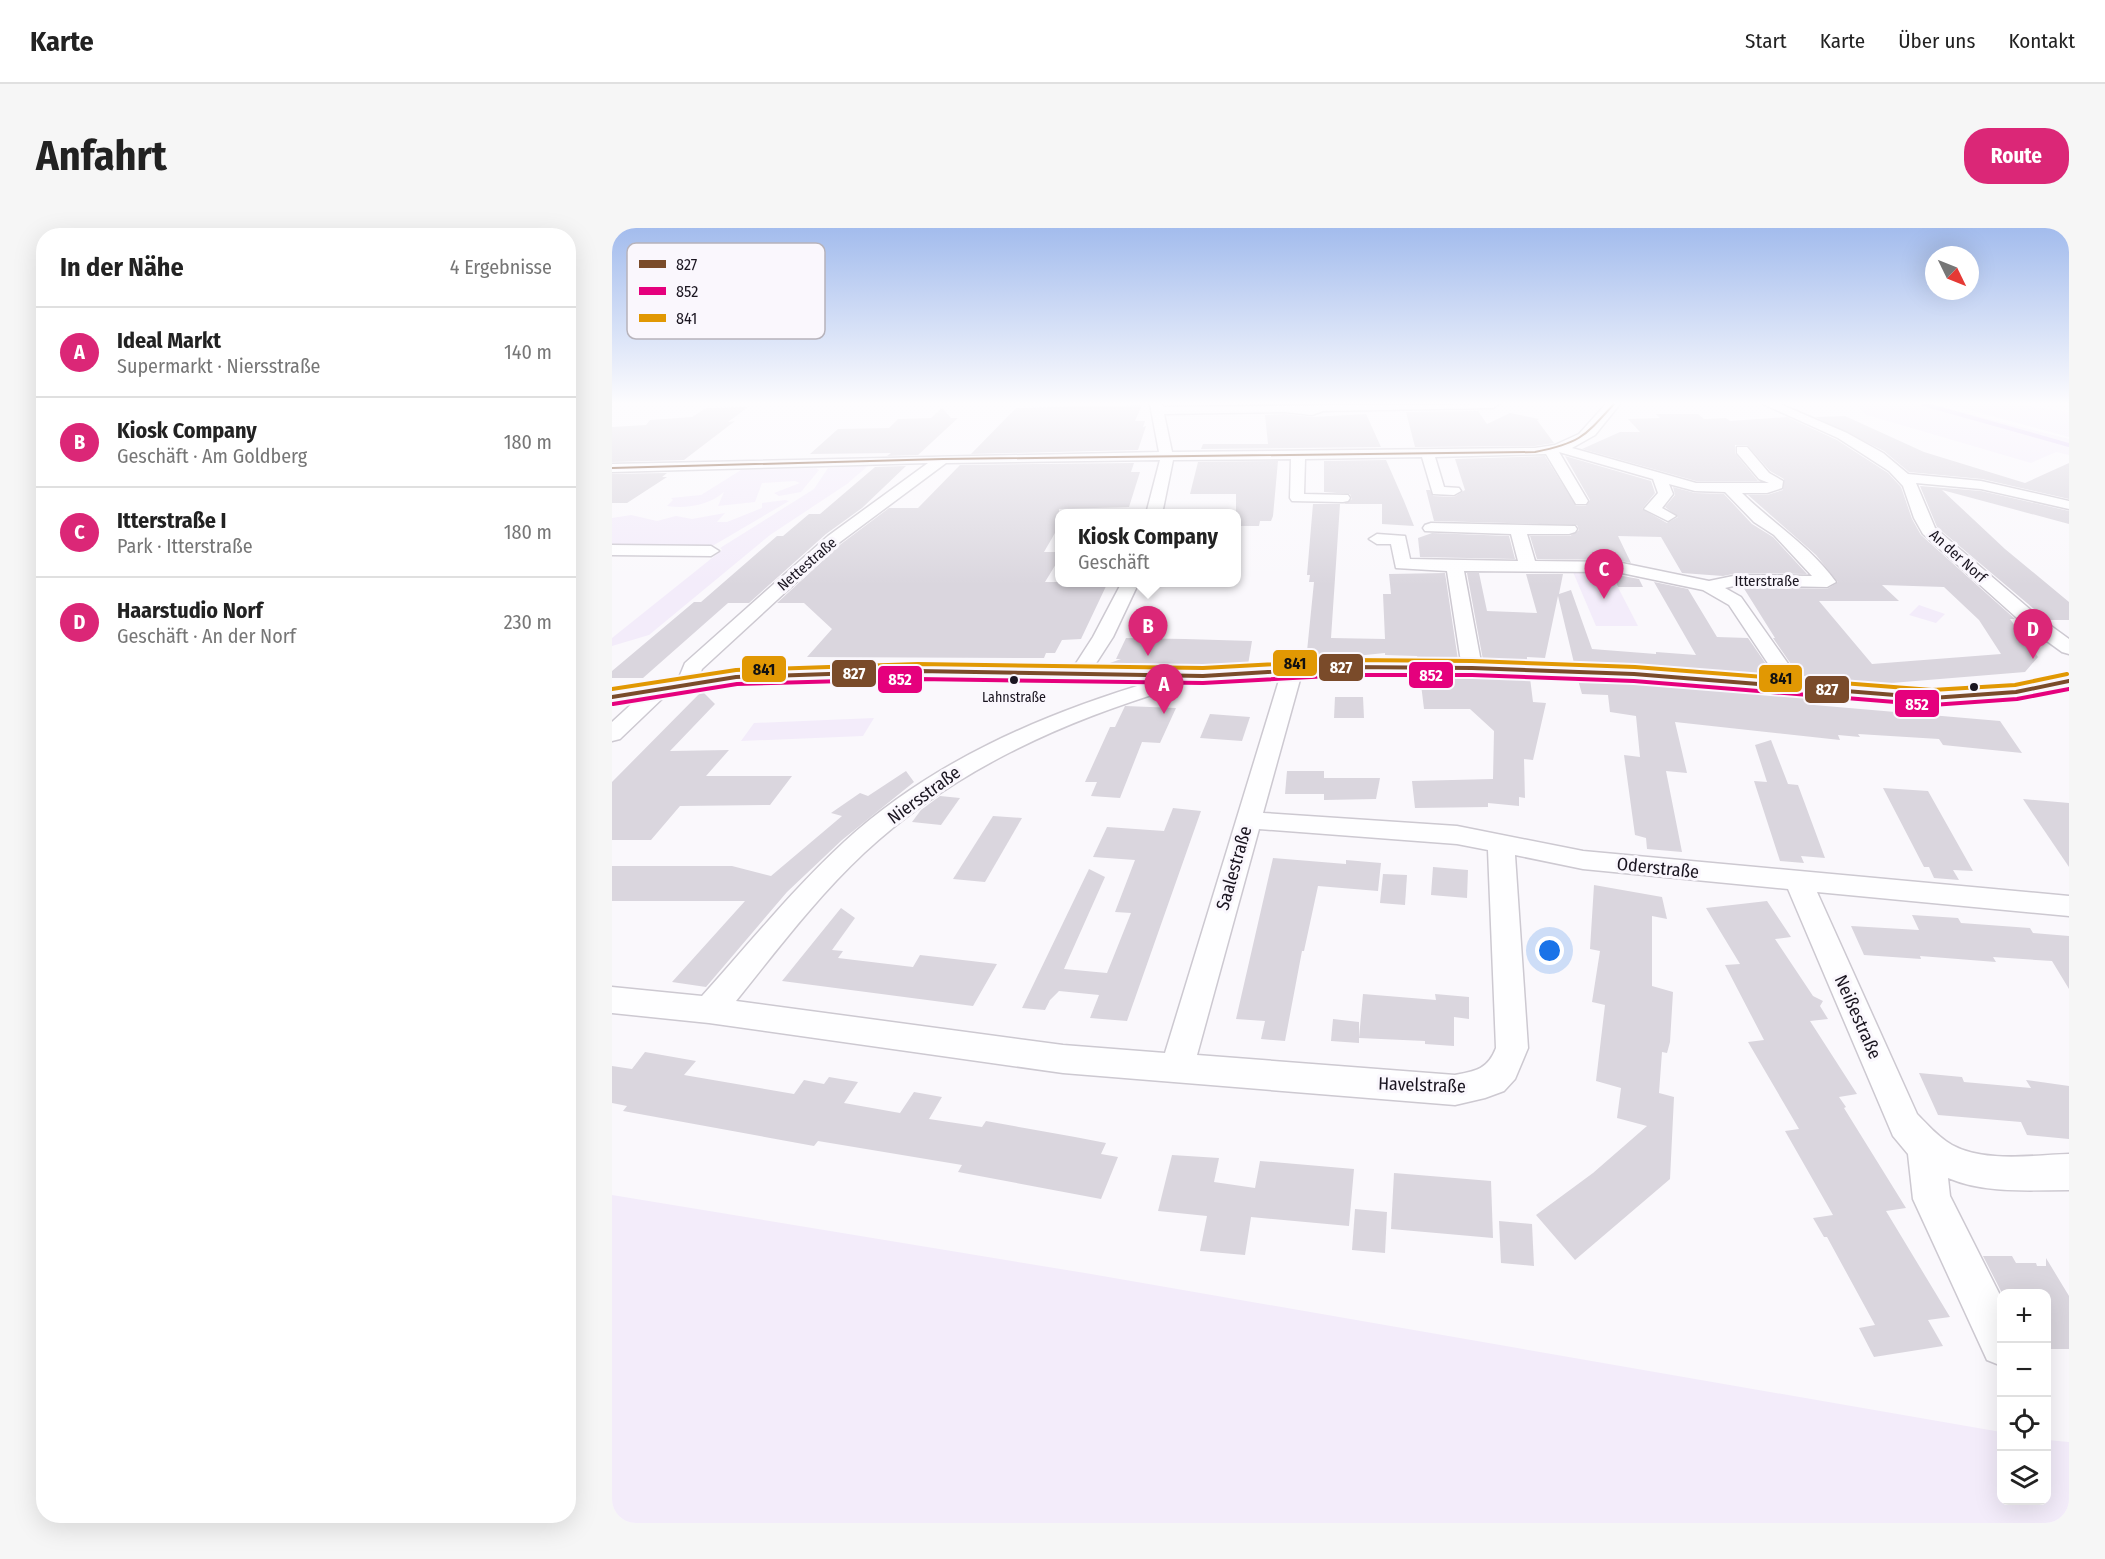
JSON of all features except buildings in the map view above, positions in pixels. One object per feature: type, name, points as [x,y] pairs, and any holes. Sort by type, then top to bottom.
[{"type":"street","points":[[615,470],[781,464]]},
{"type":"street","name":"Nettestraße","points":[[687,684],[692,667],[794,574],[834,539],[936,464]]},
{"type":"street","points":[[1155,509],[1165,464]]},
{"type":"street","points":[[1298,464],[1297,498],[1342,498]]},
{"type":"street","points":[[1431,464],[1438,491],[1454,491]]},
{"type":"street","points":[[1560,464],[1581,501]]},
{"type":"street","points":[[1612,464],[1695,487],[1767,489],[1778,484],[1764,476],[1754,464]]},
{"type":"street","points":[[1884,464],[1904,478],[1982,485],[2069,505]]},
{"type":"street","points":[[1659,477],[1666,494],[1652,509],[1668,516]]},
{"type":"street","name":"An der Norf","points":[[1904,478],[1911,486],[1921,522],[1929,531],[2033,622],[2069,649]]},
{"type":"street","name":"Itterstraße","points":[[1709,586],[1738,580],[1830,585],[1780,532],[1759,519],[1730,489]]},
{"type":"street","points":[[1431,528],[1569,529]]},
{"type":"street","points":[[1518,529],[1528,567]]},
{"type":"street","name":"Itterstraße","points":[[1377,539],[1399,539],[1402,564],[1617,567],[1709,586],[1735,601],[1788,676],[1793,689]]},
{"type":"street","points":[[612,550],[711,551]]},
{"type":"street","points":[[1455,566],[1472,668]]},
{"type":"street","points":[[1080,673],[1103,637],[1128,587]]},
{"type":"street","points":[[2069,649],[2057,655],[2057,660],[2069,673]]},
{"type":"street","points":[[612,697],[687,684],[787,674],[1080,673],[1203,676],[1370,667],[1634,674],[1793,689],[1932,698],[2016,692],[2069,681]]},
{"type":"street","name":"Saalestraße","points":[[1177,1066],[1292,671]]},
{"type":"street","name":"Niersstraße","points":[[709,1010],[820,882],[889,819],[956,771],[1001,746],[1110,701],[1203,676]]},
{"type":"street","points":[[612,734],[661,689]]},
{"type":"street","name":"Oderstraße","points":[[1248,820],[1457,836],[1583,860],[2069,906]]},
{"type":"street","name":"Havelstraße","points":[[1177,1066],[1455,1090],[1487,1084],[1507,1068],[1512,1048],[1501,843]]},
{"type":"street","name":"Neißestraße","points":[[1798,881],[1905,1125],[1925,1149],[1941,1159],[1975,1171],[2069,1172]]},
{"type":"street","points":[[612,1000],[709,1010],[1063,1059],[1177,1066]]},
{"type":"street","points":[[1925,1149],[1932,1199],[2000,1343]]},
{"type":"shaded area","points":[[869,465],[847,484],[770,535],[649,635],[612,646],[612,638],[722,550],[720,548],[814,489],[828,468]]},
{"type":"shaded area","points":[[816,468],[819,470],[801,492],[779,496],[774,493],[800,483],[795,481],[762,483],[755,502],[718,506],[724,492],[712,500],[697,505],[667,506],[673,500],[671,498],[701,495],[741,470]]},
{"type":"shaded area","points":[[789,501],[709,548],[612,547],[612,518],[631,515],[657,521],[676,516],[692,519],[725,513],[717,522],[727,522],[762,508],[762,503]]},
{"type":"shaded area","points":[[1573,572],[1610,572],[1638,626],[1596,626]]},
{"type":"shaded area","points":[[1919,605],[1945,614],[1936,623],[1909,615]]},
{"type":"shaded area","points":[[874,718],[863,736],[741,741],[754,723]]},
{"type":"shaded area","points":[[612,1195],[1091,1274],[1997,1431],[1997,1505],[2051,1505],[2051,1440],[2069,1442],[2069,1523],[612,1523]]},
{"type":"transit line","name":"827","points":[[612,468],[743,464]]},
{"type":"transit line","name":"841","points":[[612,689],[736,670],[918,664],[1203,668],[1348,660],[1472,661],[1635,667],[1932,690],[2015,685],[2067,674]]},
{"type":"transit line","name":"827","points":[[612,697],[736,677],[918,671],[1203,676],[1348,667],[1472,668],[1634,674],[1932,698],[2016,692],[2069,681]]},
{"type":"transit line","name":"852","points":[[613,704],[737,684],[918,679],[1203,683],[1348,675],[1472,675],[1634,681],[1932,705],[2017,699],[2069,689]]},
{"type":"place","name":"Itterstraße I","points":[[1604,599]]},
{"type":"place","name":"Kiosk Company","points":[[1148,656]]},
{"type":"place","name":"Haarstudio Norf","points":[[2033,659]]},
{"type":"place","name":"Lahnstraße","points":[[1014,680]]},
{"type":"place","name":"Ideal Markt","points":[[1164,714]]}]
